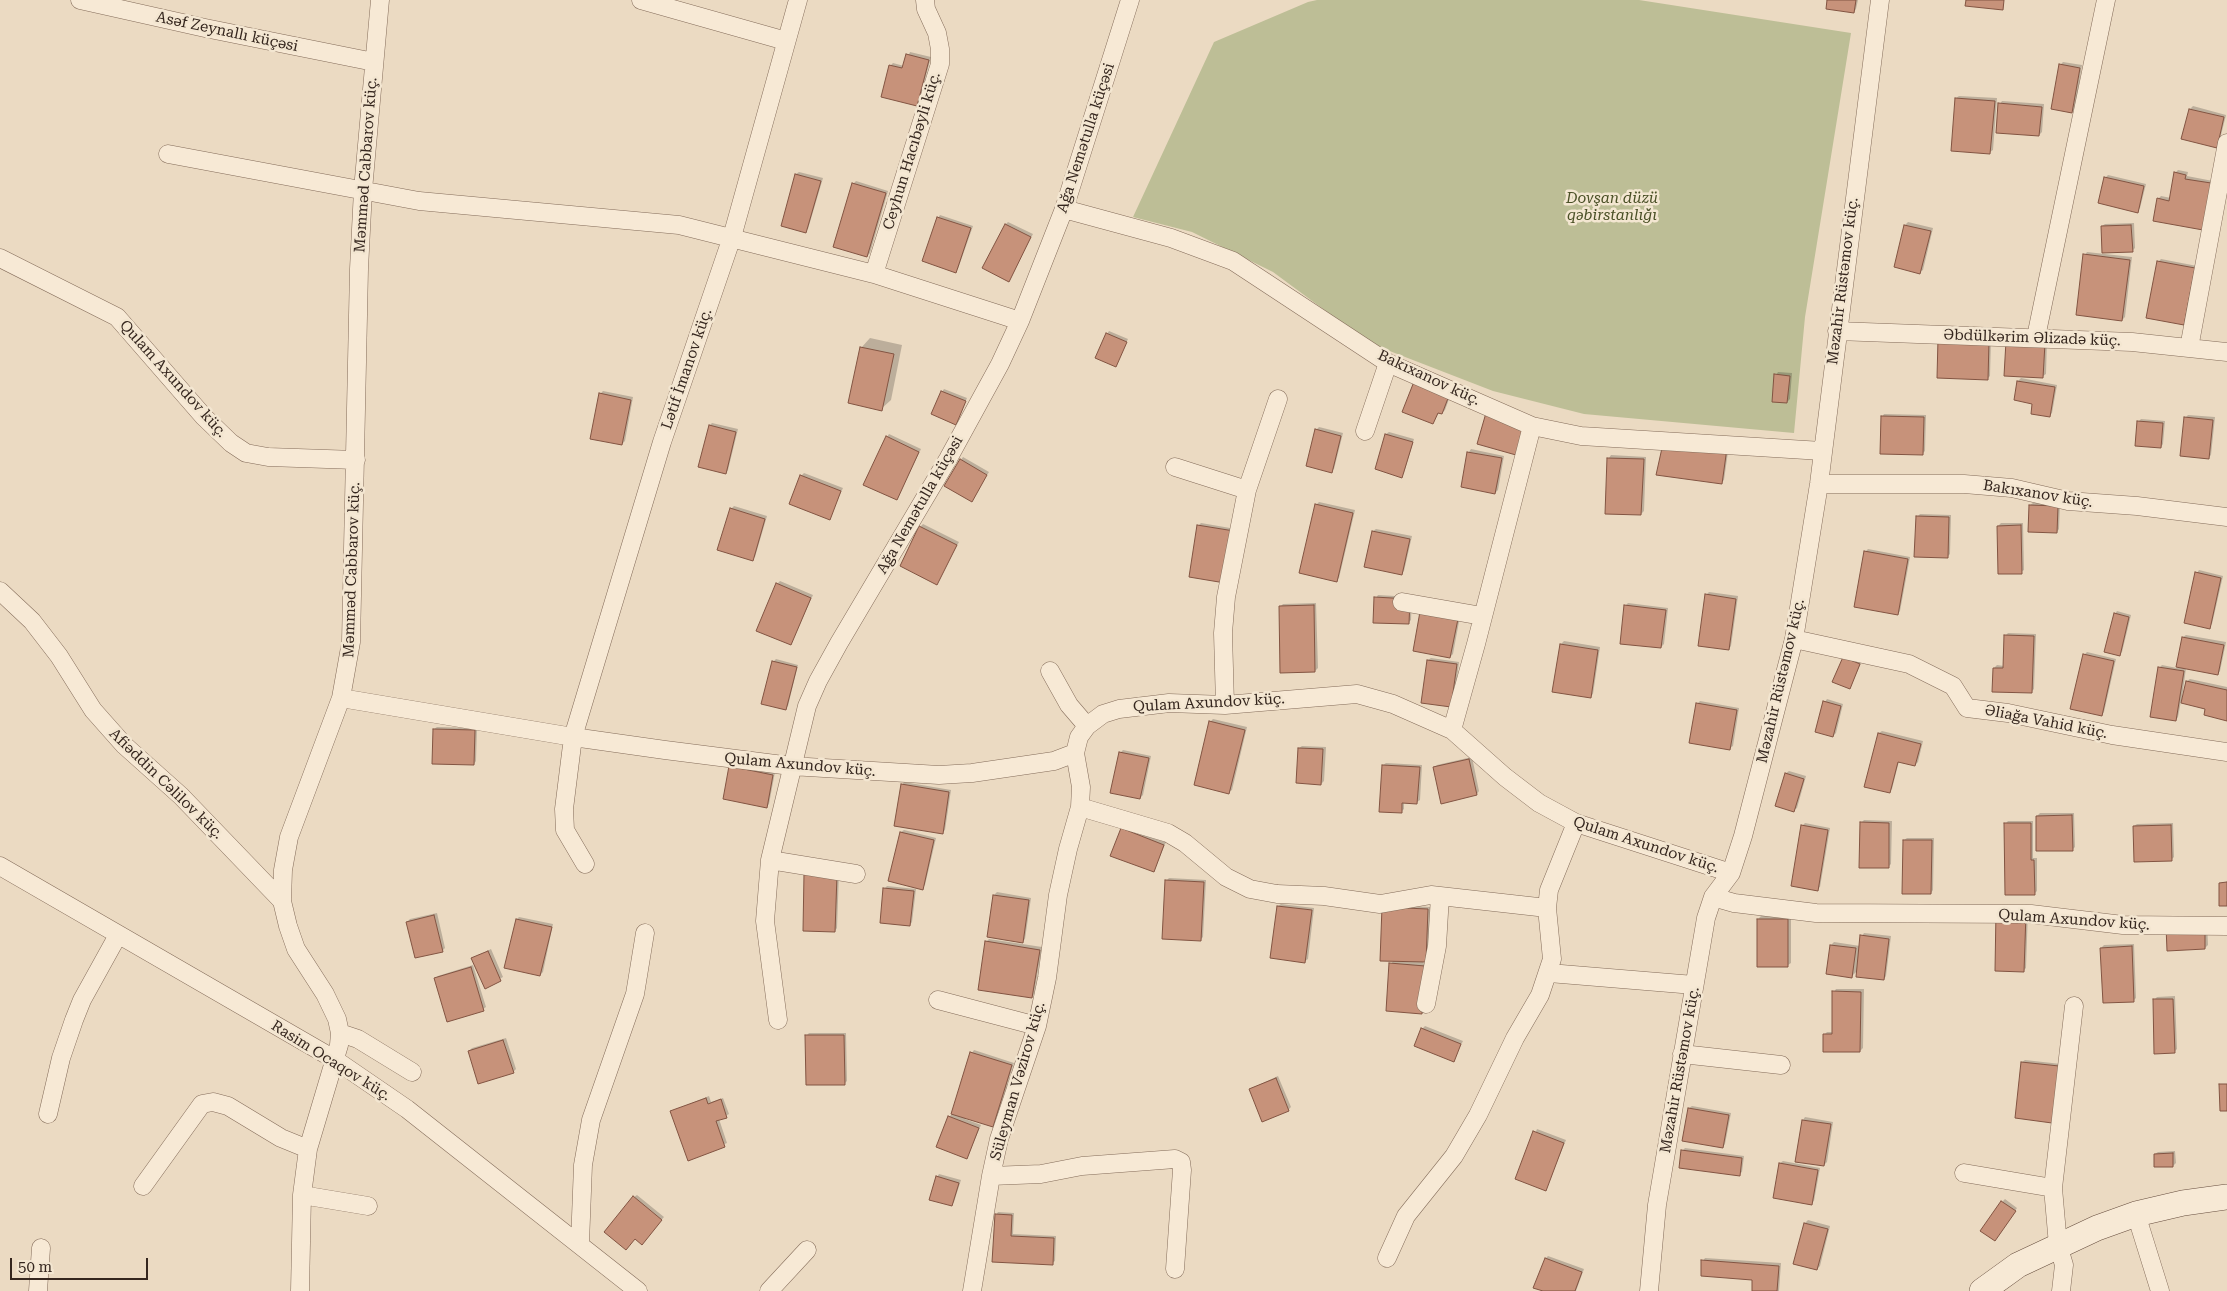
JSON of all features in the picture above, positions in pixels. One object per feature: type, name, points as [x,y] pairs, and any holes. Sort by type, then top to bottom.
[{"type":"main road","points":[[1982,1291],[2018,1265],[2058,1245],[2136,1214],[2183,1203],[2227,1197]]},
{"type":"street","name":"Asəf Zeynallı küçəsi","points":[[80,0],[205,28],[374,62]]},
{"type":"street","name":"Məmməd Cabbarov küç.","points":[[340,1033],[337,1019],[325,994],[296,949],[282,901],[283,870],[289,837],[341,698],[351,642],[356,460],[356,352],[363,190],[380,0]]},
{"type":"street","points":[[641,0],[786,41]]},
{"type":"street","name":"Lətif İmanov küç.","points":[[585,864],[565,830],[564,809],[573,737],[662,442],[732,237],[798,0]]},
{"type":"street","name":"Ceyhun Hacıbəyli küç.","points":[[874,274],[940,64],[937,33],[926,10],[925,0]]},
{"type":"street","name":"Ağa Nemətulla küçəsi","points":[[778,1020],[765,921],[770,860],[791,766],[807,706],[818,681],[948,459],[1000,364],[1020,321],[1064,209],[1130,0]]},
{"type":"street","name":"Məzahir Rüstəmov küç.","points":[[1649,1291],[1658,1205],[1706,918],[1713,897],[1731,873],[1750,811],[1794,639],[1819,484],[1880,0]]},
{"type":"street","points":[[2036,338],[2106,0]]},
{"type":"street","points":[[2189,348],[2227,143]]},
{"type":"street","points":[[168,154],[419,200],[679,224],[874,274],[1020,321]]},
{"type":"street","name":"Bakıxanov küç.","points":[[1064,209],[1171,238],[1233,261],[1388,363],[1532,426],[1581,436],[1822,451]]},
{"type":"street","name":"Qulam Axundov küç.","points":[[0,258],[117,317],[204,416],[230,443],[246,453],[268,457],[356,460]]},
{"type":"street","name":"Əbdülkərim Əlizadə küç.","points":[[1837,331],[2132,342],[2227,352]]},
{"type":"street","points":[[1365,431],[1388,363]]},
{"type":"street","points":[[1225,705],[1223,633],[1226,597],[1248,490],[1278,399]]},
{"type":"street","points":[[1452,730],[1532,426]]},
{"type":"street","points":[[1175,468],[1248,490]]},
{"type":"street","name":"Bakıxanov küç.","points":[[1819,484],[1964,484],[1993,486],[2012,488],[2068,501],[2227,516]]},
{"type":"street","name":"Afiəddin Cəlilov küç.","points":[[0,591],[32,620],[59,656],[93,710],[124,746],[181,796],[282,901]]},
{"type":"street","points":[[1402,602],[1482,616]]},
{"type":"street","name":"Əliağa Vahid küç.","points":[[1794,639],[1909,664],[1954,686],[1968,708],[2008,713],[2112,735],[2227,752]]},
{"type":"street","points":[[1050,672],[1069,705],[1087,726],[1079,737],[1075,753]]},
{"type":"street","name":"Qulam Axundov küç.","points":[[1087,726],[1103,714],[1119,709],[1169,703],[1225,705],[1357,694],[1393,704],[1452,730],[1505,778],[1539,803],[1576,823],[1731,873]]},
{"type":"street","name":"Qulam Axundov küç.","points":[[341,698],[573,737],[791,766],[939,775],[972,773],[1054,761],[1075,753]]},
{"type":"street","name":"Süleyman Vəzirov küç.","points":[[972,1291],[999,1139],[1037,1026],[1047,978],[1058,895],[1080,807],[1081,787],[1075,753]]},
{"type":"street","points":[[1080,807],[1168,833],[1185,843],[1226,877],[1250,889],[1277,894],[1324,896],[1380,904],[1431,895],[1547,908]]},
{"type":"street","points":[[1388,1258],[1406,1216],[1454,1156],[1478,1115],[1515,1038],[1540,995],[1549,973],[1552,959],[1547,908],[1550,890],[1576,823]]},
{"type":"street","points":[[770,860],[856,874]]},
{"type":"street","name":"Rasim Ocaqov küç.","points":[[0,866],[334,1059],[407,1109],[580,1243],[636,1290]]},
{"type":"street","points":[[1426,1004],[1437,946],[1440,896]]},
{"type":"street","name":"Qulam Axundov küç.","points":[[1713,897],[1734,903],[1816,912],[2031,914],[2123,925],[2227,926]]},
{"type":"street","points":[[580,1243],[583,1165],[591,1120],[635,994],[645,933]]},
{"type":"street","points":[[48,1114],[61,1058],[74,1020],[82,1000],[118,935]]},
{"type":"street","points":[[1549,973],[1694,985]]},
{"type":"street","points":[[938,1000],[1037,1026]]},
{"type":"street","points":[[2061,1291],[2064,1264],[2058,1245],[2053,1188],[2074,1006]]},
{"type":"street","points":[[300,1291],[302,1195],[308,1149],[340,1033],[358,1039],[412,1072]]},
{"type":"street","points":[[1682,1054],[1781,1065]]},
{"type":"street","points":[[143,1186],[202,1104],[213,1102],[228,1106],[282,1138],[308,1149]]},
{"type":"street","points":[[991,1176],[1041,1174],[1082,1166],[1175,1159],[1181,1162],[1175,1269]]},
{"type":"street","points":[[1964,1174],[2053,1188]]},
{"type":"street","points":[[302,1195],[368,1206]]},
{"type":"street","points":[[2136,1214],[2160,1291]]},
{"type":"street","points":[[38,1291],[41,1248]]},
{"type":"street","points":[[769,1291],[807,1250]]},
{"type":"green space","name":"Dovşan düzü qəbirstanlığı","points":[[1317,0],[1639,0],[1851,33],[1805,317],[1794,433],[1584,414],[1493,391],[1369,343],[1273,272],[1192,232],[1133,217],[1214,42],[1308,2]]},
{"type":"building","points":[[1827,0],[1856,0],[1854,13],[1826,9]]},
{"type":"building","points":[[1966,0],[2004,0],[2003,10],[1965,6]]},
{"type":"building","points":[[906,54],[929,60],[917,106],[881,97],[889,65],[902,68]]},
{"type":"building","points":[[2059,64],[2080,68],[2072,113],[2051,109]]},
{"type":"building","points":[[1955,98],[1995,101],[1990,154],[1951,151]]},
{"type":"building","points":[[1998,103],[2042,107],[2039,136],[1996,133]]},
{"type":"building","points":[[2189,109],[2224,117],[2217,148],[2181,139]]},
{"type":"building","points":[[2174,172],[2186,175],[2185,179],[2211,183],[2203,230],[2153,221],[2157,198],[2169,201]]},
{"type":"building","points":[[795,174],[821,181],[806,233],[781,226]]},
{"type":"building","points":[[2104,177],[2144,186],[2138,213],[2098,203]]},
{"type":"building","points":[[852,183],[886,193],[867,257],[833,247]]},
{"type":"building","points":[[937,217],[971,228],[956,273],[922,261]]},
{"type":"building","points":[[1005,224],[1031,237],[1009,282],[982,268]]},
{"type":"building","points":[[1904,225],[1931,231],[1920,274],[1894,267]]},
{"type":"building","points":[[2131,225],[2133,252],[2102,253],[2101,226]]},
{"type":"building","points":[[2083,254],[2130,260],[2122,321],[2076,315]]},
{"type":"building","points":[[2157,261],[2195,268],[2184,325],[2146,318]]},
{"type":"building","points":[[1106,333],[1127,342],[1116,367],[1095,358]]},
{"type":"building","points":[[1938,339],[1989,341],[1988,380],[1937,378]]},
{"type":"building","points":[[2006,341],[2045,343],[2043,378],[2004,376]]},
{"type":"building","points":[[860,347],[894,354],[882,411],[848,403]]},
{"type":"building","points":[[1774,374],[1790,376],[1787,403],[1772,402]]},
{"type":"building","points":[[1415,379],[1450,393],[1442,414],[1438,413],[1433,424],[1402,412]]},
{"type":"building","points":[[2017,381],[2055,387],[2050,417],[2031,414],[2032,404],[2014,400]]},
{"type":"building","points":[[941,391],[966,401],[956,425],[931,414]]},
{"type":"building","points":[[599,393],[631,400],[622,445],[590,439]]},
{"type":"building","points":[[1488,406],[1527,417],[1516,455],[1477,444]]},
{"type":"building","points":[[1881,416],[1924,417],[1923,455],[1880,454]]},
{"type":"building","points":[[2184,417],[2213,420],[2209,459],[2180,456]]},
{"type":"building","points":[[2137,421],[2163,423],[2161,448],[2135,446]]},
{"type":"building","points":[[709,425],[736,432],[726,474],[698,467]]},
{"type":"building","points":[[1315,429],[1341,436],[1332,473],[1306,466]]},
{"type":"building","points":[[1385,434],[1413,442],[1402,478],[1375,469]]},
{"type":"building","points":[[886,436],[919,452],[897,500],[863,485]]},
{"type":"building","points":[[1664,439],[1727,448],[1722,484],[1656,475]]},
{"type":"building","points":[[1467,452],[1502,458],[1495,494],[1461,487]]},
{"type":"building","points":[[1607,458],[1644,459],[1641,515],[1605,514]]},
{"type":"building","points":[[960,459],[987,475],[972,502],[944,486]]},
{"type":"building","points":[[800,475],[841,491],[830,520],[789,504]]},
{"type":"building","points":[[1315,504],[1353,513],[1337,582],[1299,573]]},
{"type":"building","points":[[2029,505],[2058,506],[2057,533],[2028,532]]},
{"type":"building","points":[[730,508],[765,519],[753,561],[717,550]]},
{"type":"building","points":[[1916,516],[1949,517],[1948,558],[1914,557]]},
{"type":"building","points":[[1197,525],[1234,531],[1225,583],[1189,577]]},
{"type":"building","points":[[2021,525],[2022,574],[1998,574],[1997,526]]},
{"type":"building","points":[[919,526],[957,545],[937,585],[900,566]]},
{"type":"building","points":[[1372,531],[1410,539],[1402,575],[1364,567]]},
{"type":"building","points":[[1864,551],[1908,559],[1898,615],[1854,607]]},
{"type":"building","points":[[2195,572],[2221,578],[2210,629],[2184,623]]},
{"type":"building","points":[[776,583],[811,598],[791,645],[756,631]]},
{"type":"building","points":[[1705,594],[1736,599],[1729,650],[1698,646]]},
{"type":"building","points":[[1374,597],[1410,599],[1409,624],[1373,623]]},
{"type":"building","points":[[1314,605],[1315,672],[1280,673],[1279,606]]},
{"type":"building","points":[[1624,605],[1666,610],[1661,648],[1620,644]]},
{"type":"building","points":[[1421,606],[1459,614],[1450,658],[1413,651]]},
{"type":"building","points":[[2114,613],[2129,617],[2120,656],[2104,652]]},
{"type":"building","points":[[2004,635],[2034,636],[2032,693],[1992,692],[1993,668],[2003,668]]},
{"type":"building","points":[[2182,637],[2224,645],[2218,675],[2176,667]]},
{"type":"building","points":[[1560,644],[1598,650],[1591,698],[1552,692]]},
{"type":"building","points":[[2083,654],[2114,661],[2102,716],[2070,709]]},
{"type":"building","points":[[1843,657],[1860,664],[1850,689],[1832,682]]},
{"type":"building","points":[[1427,660],[1457,664],[1451,707],[1421,703]]},
{"type":"building","points":[[772,661],[797,667],[786,710],[761,704]]},
{"type":"building","points":[[2158,667],[2184,671],[2176,721],[2150,717]]},
{"type":"building","points":[[2186,681],[2227,690],[2227,721],[2204,715],[2205,709],[2181,703]]},
{"type":"building","points":[[1823,701],[1841,706],[1833,737],[1815,732]]},
{"type":"building","points":[[1696,703],[1737,710],[1730,750],[1689,743]]},
{"type":"building","points":[[1209,721],[1245,730],[1229,794],[1194,785]]},
{"type":"building","points":[[433,729],[475,730],[474,765],[432,764]]},
{"type":"building","points":[[1878,733],[1921,744],[1915,766],[1898,762],[1890,793],[1864,787]]},
{"type":"building","points":[[1298,748],[1323,749],[1321,785],[1296,783]]},
{"type":"building","points":[[1119,752],[1149,758],[1140,799],[1110,793]]},
{"type":"building","points":[[1469,759],[1477,795],[1441,804],[1433,767]]},
{"type":"building","points":[[1382,765],[1420,767],[1417,804],[1402,803],[1402,813],[1379,812]]},
{"type":"building","points":[[729,766],[773,775],[767,808],[723,799]]},
{"type":"building","points":[[1785,773],[1804,779],[1794,812],[1775,806]]},
{"type":"building","points":[[901,784],[949,792],[943,834],[894,826]]},
{"type":"building","points":[[2072,815],[2073,851],[2036,851],[2036,816]]},
{"type":"building","points":[[1860,822],[1889,823],[1889,868],[1859,868]]},
{"type":"building","points":[[2004,823],[2031,823],[2031,860],[2034,860],[2035,895],[2005,895]]},
{"type":"building","points":[[1801,825],[1828,830],[1818,891],[1791,886]]},
{"type":"building","points":[[2171,825],[2172,861],[2134,862],[2133,826]]},
{"type":"building","points":[[1121,828],[1164,845],[1154,872],[1110,856]]},
{"type":"building","points":[[900,832],[934,840],[923,890],[888,881]]},
{"type":"building","points":[[1903,840],[1932,840],[1931,894],[1902,894]]},
{"type":"building","points":[[804,874],[837,875],[835,932],[803,931]]},
{"type":"building","points":[[1165,880],[1204,882],[1201,941],[1162,939]]},
{"type":"building","points":[[2227,882],[2227,906],[2219,906],[2219,883]]},
{"type":"building","points":[[883,888],[914,891],[910,926],[880,923]]},
{"type":"building","points":[[993,895],[1029,900],[1023,943],[987,937]]},
{"type":"building","points":[[1277,906],[1312,910],[1305,963],[1270,958]]},
{"type":"building","points":[[1382,907],[1428,909],[1426,962],[1380,961]]},
{"type":"building","points":[[1996,911],[2026,913],[2024,972],[1995,971]]},
{"type":"building","points":[[434,915],[443,952],[415,958],[406,922]]},
{"type":"building","points":[[516,919],[552,927],[540,976],[504,968]]},
{"type":"building","points":[[1757,919],[1788,919],[1788,967],[1757,967]]},
{"type":"building","points":[[2205,925],[2205,949],[2167,951],[2166,926]]},
{"type":"building","points":[[1860,935],[1889,939],[1884,980],[1856,977]]},
{"type":"building","points":[[985,941],[1040,950],[1032,998],[978,990]]},
{"type":"building","points":[[1830,945],[1856,948],[1852,978],[1826,974]]},
{"type":"building","points":[[2132,946],[2134,1002],[2103,1003],[2100,948]]},
{"type":"building","points":[[488,951],[501,981],[485,989],[471,958]]},
{"type":"building","points":[[1389,963],[1425,966],[1422,1014],[1386,1011]]},
{"type":"building","points":[[471,967],[484,1011],[447,1022],[434,978]]},
{"type":"building","points":[[1832,991],[1861,992],[1860,1052],[1823,1052],[1823,1034],[1832,1034]]},
{"type":"building","points":[[2153,999],[2173,999],[2175,1053],[2154,1054]]},
{"type":"building","points":[[1421,1028],[1461,1044],[1454,1062],[1414,1046]]},
{"type":"building","points":[[805,1035],[844,1035],[845,1085],[806,1085]]},
{"type":"building","points":[[503,1040],[514,1073],[478,1084],[468,1051]]},
{"type":"building","points":[[970,1052],[1012,1065],[993,1127],[951,1114]]},
{"type":"building","points":[[2021,1062],[2059,1066],[2052,1123],[2015,1118]]},
{"type":"building","points":[[1276,1078],[1289,1111],[1262,1122],[1249,1089]]},
{"type":"building","points":[[2219,1084],[2227,1084],[2227,1111],[2220,1111]]},
{"type":"building","points":[[706,1098],[708,1104],[721,1099],[727,1118],[716,1121],[725,1147],[688,1161],[670,1111]]},
{"type":"building","points":[[1688,1108],[1729,1115],[1723,1148],[1682,1141]]},
{"type":"building","points":[[948,1116],[979,1128],[967,1159],[936,1147]]},
{"type":"building","points":[[1802,1120],[1831,1124],[1824,1166],[1795,1162]]},
{"type":"building","points":[[1533,1131],[1564,1143],[1546,1191],[1515,1179]]},
{"type":"building","points":[[1681,1150],[1742,1158],[1740,1176],[1679,1168]]},
{"type":"building","points":[[2173,1153],[2173,1167],[2154,1167],[2154,1154]]},
{"type":"building","points":[[1779,1163],[1818,1170],[1812,1205],[1773,1198]]},
{"type":"building","points":[[936,1176],[959,1183],[952,1206],[929,1200]]},
{"type":"building","points":[[633,1196],[662,1220],[642,1245],[635,1239],[626,1250],[604,1232]]},
{"type":"building","points":[[2001,1201],[2016,1211],[1995,1241],[1980,1231]]},
{"type":"building","points":[[995,1214],[1012,1215],[1011,1236],[1054,1238],[1053,1265],[992,1262]]},
{"type":"building","points":[[1804,1223],[1828,1229],[1817,1270],[1793,1264]]},
{"type":"building","points":[[1545,1258],[1582,1272],[1575,1291],[1543,1291],[1533,1288]]},
{"type":"building","points":[[1701,1260],[1779,1266],[1777,1291],[1752,1291],[1752,1280],[1701,1276]]}]
